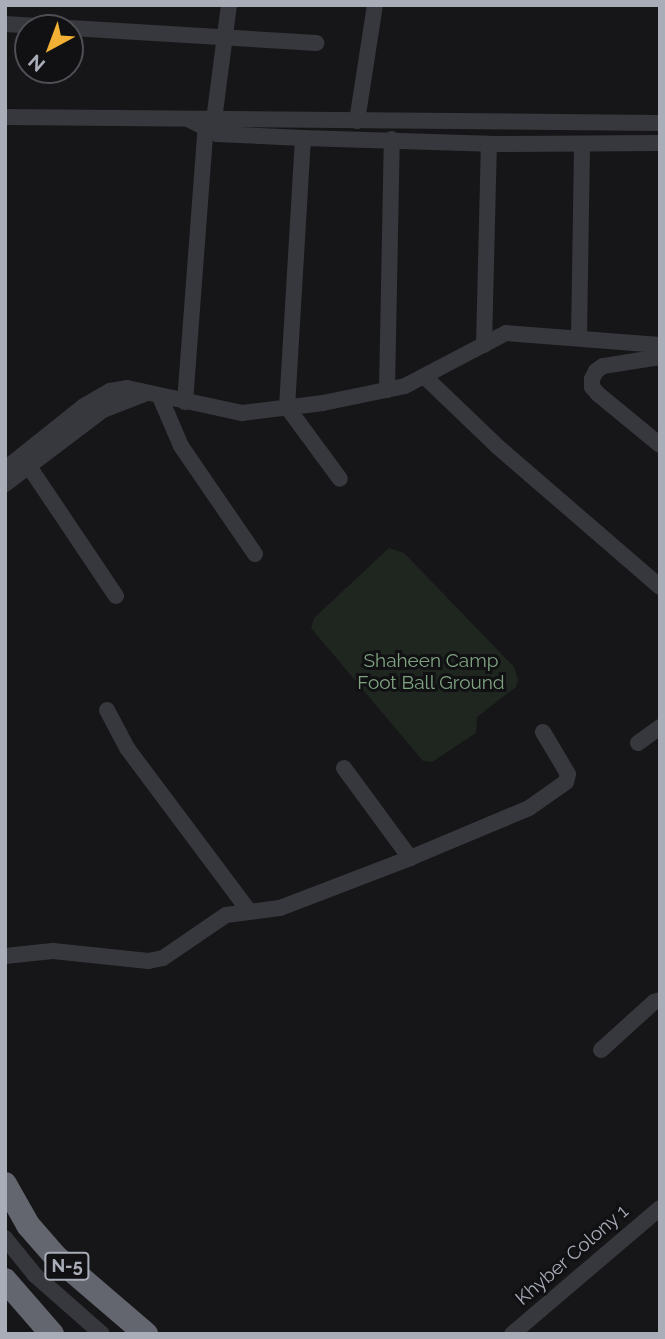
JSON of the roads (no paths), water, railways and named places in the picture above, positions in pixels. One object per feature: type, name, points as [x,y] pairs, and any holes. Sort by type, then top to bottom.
[{"type":"highway","name":"N-5","points":[[5,1184],[28,1224],[55,1256],[146,1334]]},
{"type":"highway","name":"N-5","points":[[5,1280],[52,1334]]},
{"type":"street","points":[[185,402],[204,123],[225,37],[229,5]]},
{"type":"street","points":[[357,121],[375,5]]},
{"type":"street","points":[[5,24],[316,43]]},
{"type":"street","points":[[5,117],[204,123],[660,123]]},
{"type":"street","points":[[204,123],[216,134],[303,138],[489,144],[660,143]]},
{"type":"street","points":[[303,138],[288,407],[341,479]]},
{"type":"street","points":[[387,390],[392,139]]},
{"type":"street","points":[[484,345],[489,144]]},
{"type":"street","points":[[579,338],[582,144]]},
{"type":"street","points":[[5,484],[26,461],[96,398],[127,388],[242,413],[405,386],[506,333],[660,345]]},
{"type":"street","points":[[660,357],[603,366],[596,371],[592,387],[660,445]]},
{"type":"street","points":[[424,376],[498,447],[660,587]]},
{"type":"street","points":[[155,395],[181,446],[255,554]]},
{"type":"street","points":[[5,469],[26,461]]},
{"type":"street","points":[[26,461],[116,596]]},
{"type":"street","points":[[107,710],[127,748],[250,911]]},
{"type":"street","points":[[638,743],[660,727]]},
{"type":"street","points":[[5,956],[53,951],[148,961],[174,953],[226,915],[280,908],[410,858],[529,808],[566,782],[568,774],[543,732]]},
{"type":"street","points":[[344,768],[410,858]]},
{"type":"street","points":[[601,1050],[654,1002],[660,1000]]},
{"type":"street","name":"Khyber Colony 1","points":[[512,1334],[660,1208]]},
{"type":"street","points":[[5,1238],[35,1275],[102,1334]]},
{"type":"park label","name":"Shaheen Camp Foot Ball Ground","points":[[431,672]]}]
